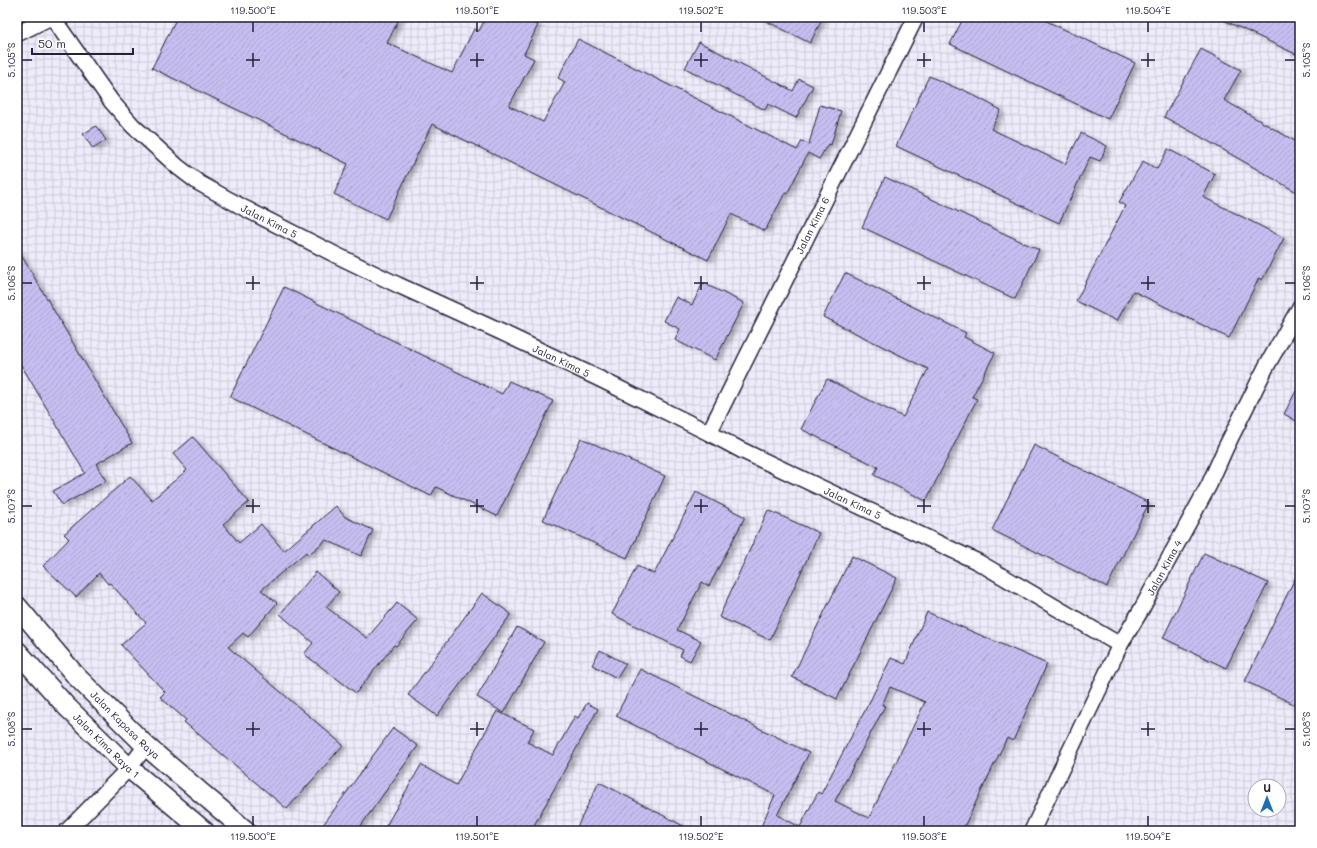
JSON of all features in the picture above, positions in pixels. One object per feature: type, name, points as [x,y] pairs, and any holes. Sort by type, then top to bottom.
[{"type":"main road","name":"Jalan Kapasa Raya","points":[[17,606],[76,676],[146,746],[246,831]]},
{"type":"main road","name":"Jalan Kima Raya 1","points":[[17,651],[66,706],[129,768],[204,831]]},
{"type":"street","points":[[17,34],[51,17]]},
{"type":"street","name":"Jalan Kima 5","points":[[51,17],[110,100],[133,126],[199,184],[398,285],[516,338],[710,433],[741,450],[978,562],[1120,645]]},
{"type":"street","name":"Jalan Kima 6","points":[[710,433],[916,17]]},
{"type":"street","name":"Jalan Kima 4","points":[[1032,831],[1120,645],[1141,610],[1209,485],[1226,447],[1266,367],[1300,307]]},
{"type":"street","points":[[67,831],[129,768],[146,746]]},
{"type":"shaded area","points":[[17,17],[1300,17],[1300,831],[17,831]]},
{"type":"building","points":[[177,17],[400,17],[387,43],[452,73],[474,29],[479,31],[486,17],[521,17],[538,25],[524,54],[534,59],[509,106],[543,122],[565,82],[558,78],[578,39],[797,150],[802,141],[809,144],[820,105],[841,111],[831,145],[828,144],[819,159],[808,153],[787,194],[785,193],[765,231],[731,214],[708,260],[432,124],[386,219],[334,194],[348,164],[152,68]]},
{"type":"building","points":[[758,17],[823,17],[810,43]]},
{"type":"building","points":[[964,17],[1038,17],[1135,63],[1108,119],[950,44]]},
{"type":"building","points":[[1217,17],[1300,17],[1300,56]]},
{"type":"building","points":[[699,42],[793,91],[799,79],[813,86],[796,118],[768,104],[765,110],[685,68]]},
{"type":"building","points":[[1201,49],[1241,70],[1224,100],[1300,144],[1300,194],[1164,117]]},
{"type":"building","points":[[929,76],[961,90],[962,89],[1001,110],[991,129],[1065,164],[1081,133],[1107,146],[1100,161],[1090,157],[1059,223],[896,146]]},
{"type":"building","points":[[96,126],[106,140],[93,149],[83,134]]},
{"type":"building","points":[[1168,149],[1215,174],[1203,197],[1284,238],[1262,280],[1259,278],[1229,338],[1133,291],[1117,321],[1076,301],[1125,206],[1119,202],[1143,161],[1157,169]]},
{"type":"building","points":[[885,177],[1039,250],[1015,299],[862,227]]},
{"type":"building","points":[[17,248],[132,443],[96,464],[106,481],[62,505],[53,491],[85,473],[17,358]]},
{"type":"building","points":[[845,273],[966,333],[964,337],[995,353],[972,397],[977,399],[926,501],[874,475],[878,467],[801,429],[827,379],[903,417],[928,369],[823,317]]},
{"type":"building","points":[[703,283],[744,303],[715,360],[675,340],[680,329],[664,321],[676,297],[692,305]]},
{"type":"building","points":[[284,287],[502,394],[509,381],[553,401],[497,516],[436,487],[431,496],[230,397]]},
{"type":"building","points":[[1300,383],[1300,423],[1284,414]]},
{"type":"building","points":[[193,437],[249,502],[223,524],[239,543],[261,524],[284,551],[336,506],[345,517],[373,530],[361,556],[326,540],[308,555],[306,552],[261,590],[277,603],[248,637],[243,633],[228,647],[343,745],[287,809],[184,722],[186,720],[160,697],[165,692],[121,645],[146,623],[110,583],[108,584],[99,573],[76,597],[43,566],[69,539],[64,534],[130,476],[152,500],[187,470],[173,454]]},
{"type":"building","points":[[581,438],[665,476],[627,558],[543,520]]},
{"type":"building","points":[[1034,445],[1149,503],[1107,587],[992,530]]},
{"type":"building","points":[[696,492],[745,517],[709,586],[702,582],[677,630],[701,641],[690,661],[680,656],[683,650],[612,614],[637,566],[654,574]]},
{"type":"building","points":[[768,510],[819,533],[770,640],[719,617]]},
{"type":"building","points":[[1204,553],[1268,583],[1226,668],[1163,638]]},
{"type":"building","points":[[852,556],[897,578],[837,699],[792,677]]},
{"type":"building","points":[[1300,568],[1300,707],[1245,681]]},
{"type":"building","points":[[316,572],[339,592],[326,607],[367,638],[397,603],[418,620],[396,646],[394,645],[356,693],[304,654],[313,643],[280,614]]},
{"type":"building","points":[[482,593],[511,614],[437,716],[408,695]]},
{"type":"building","points":[[927,612],[1047,664],[1013,741],[1007,738],[962,831],[759,831],[775,795],[616,716],[640,669],[809,753],[777,815],[800,827],[818,792],[821,794],[891,658],[905,664]],"holes":[[[890,687],[925,702],[869,818],[835,801],[885,706],[882,705]]]},
{"type":"building","points":[[517,627],[544,642],[504,713],[477,697]]},
{"type":"building","points":[[600,650],[626,664],[617,678],[592,665]]},
{"type":"building","points":[[587,703],[598,709],[531,831],[383,831],[421,765],[456,785],[497,711],[534,729],[527,742],[553,755],[575,716],[578,718]]},
{"type":"building","points":[[393,728],[418,746],[357,831],[332,831],[323,825]]},
{"type":"building","points":[[599,782],[693,831],[575,831]]}]
